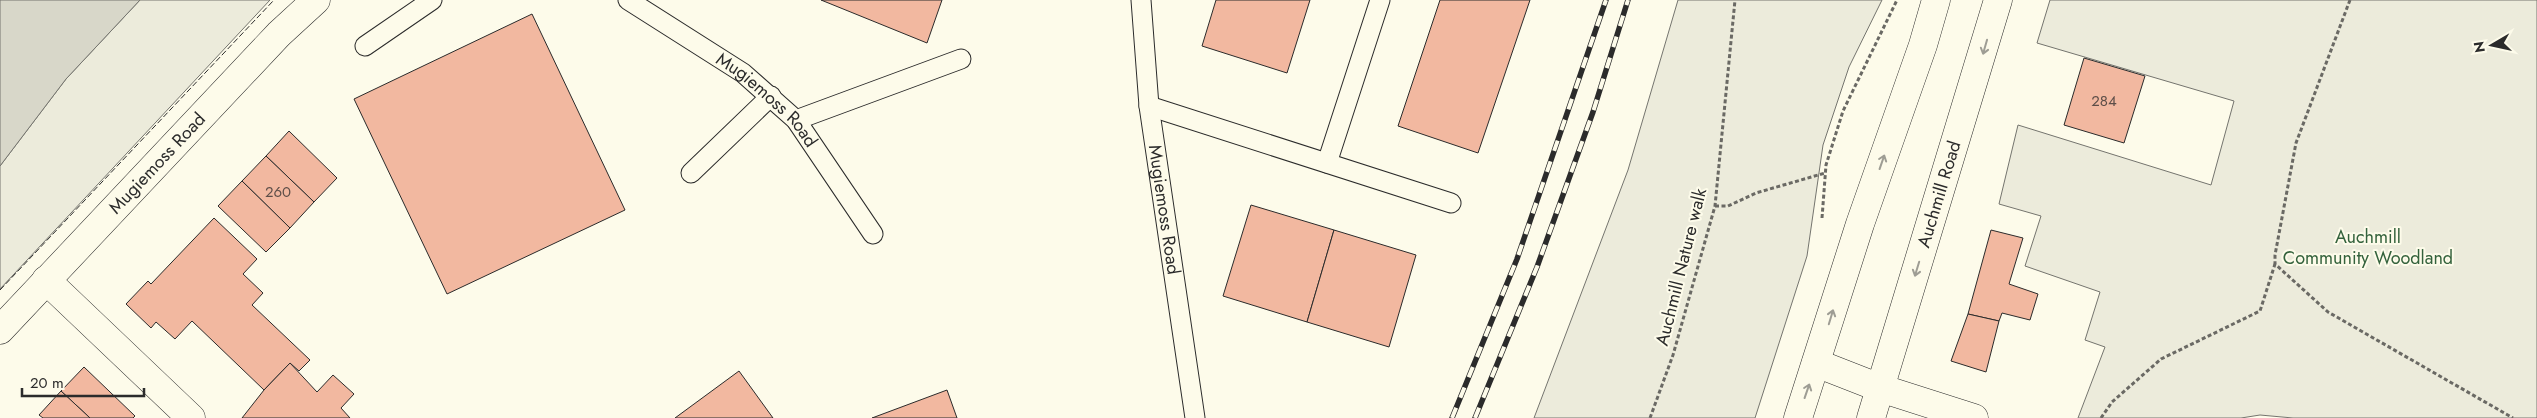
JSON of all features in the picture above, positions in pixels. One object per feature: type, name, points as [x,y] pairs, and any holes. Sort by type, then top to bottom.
[{"type":"main road","name":"Mugiemoss Road","points":[[0,330],[279,34],[316,0]]},
{"type":"main road","points":[[1798,418],[1860,224],[1923,45],[1936,0]]},
{"type":"main road","name":"Auchmill Road","points":[[1871,418],[1998,0]]},
{"type":"main road","points":[[46,280],[191,418]]},
{"type":"main road","points":[[1816,363],[1880,388],[1974,418]]},
{"type":"lane","points":[[365,46],[432,0]]},
{"type":"lane","name":"Mugiemoss Road","points":[[628,0],[743,74],[771,96],[796,120],[873,234]]},
{"type":"lane","name":"Mugiemoss Road","points":[[1141,0],[1150,106],[1196,418]]},
{"type":"lane","points":[[1328,163],[1380,0]]},
{"type":"lane","points":[[796,120],[960,59]]},
{"type":"lane","points":[[691,173],[771,96]]},
{"type":"lane","points":[[1150,106],[1452,203]]},
{"type":"path","name":"Auchmill Nature walk","points":[[1650,418],[1674,354],[1715,206],[1735,0]]},
{"type":"path","points":[[2101,418],[2112,402],[2161,358],[2260,311],[2276,264],[2275,255],[2296,144],[2350,0]]},
{"type":"path","points":[[1715,206],[1728,206],[1756,192],[1825,173]]},
{"type":"path","points":[[2276,264],[2328,312],[2513,418]]},
{"type":"green space","points":[[140,0],[270,0],[0,289],[0,166],[66,79]]},
{"type":"green space","points":[[1678,0],[1882,0],[1849,67],[1823,145],[1807,256],[1755,418],[1534,418],[1628,170]]},
{"type":"green space","name":"Auchmill Community Woodland","points":[[2050,0],[2537,0],[2537,418],[2293,418],[2260,415],[2241,418],[2078,418],[2105,347],[2085,340],[2100,292],[2025,266],[2041,216],[1999,204],[2018,125],[2211,185],[2234,101],[2037,43]]},
{"type":"shaded area","points":[[0,0],[140,0],[66,79],[0,166]]},
{"type":"building","points":[[821,0],[942,0],[927,43]]},
{"type":"building","points":[[1216,0],[1310,0],[1287,73],[1202,46]]},
{"type":"building","points":[[1440,0],[1530,0],[1478,153],[1398,126]]},
{"type":"building","points":[[532,14],[625,210],[447,294],[354,99]]},
{"type":"building","points":[[2084,58],[2145,76],[2124,143],[2064,125]]},
{"type":"building","points":[[289,131],[337,178],[314,202],[266,156]]},
{"type":"building","points":[[266,156],[314,202],[290,228],[242,181]]},
{"type":"building","points":[[242,181],[290,228],[266,252],[218,206]]},
{"type":"building","points":[[1251,205],[1334,230],[1307,322],[1223,296]]},
{"type":"building","points":[[214,218],[257,259],[243,274],[263,293],[252,305],[310,360],[299,371],[290,363],[264,390],[192,321],[175,339],[156,322],[151,328],[126,304],[148,281],[151,284]]},
{"type":"building","points":[[1334,230],[1416,255],[1389,347],[1307,322]]},
{"type":"building","points":[[1991,230],[2023,238],[2009,284],[2038,294],[2030,320],[2002,313],[1999,321],[1968,314]]},
{"type":"building","points":[[1968,314],[1999,321],[1986,372],[1951,361]]},
{"type":"building","points":[[290,363],[317,392],[333,375],[354,394],[341,408],[350,418],[242,418],[264,390]]},
{"type":"building","points":[[84,367],[135,416],[133,418],[90,418],[61,391]]},
{"type":"building","points":[[739,371],[773,418],[675,418]]},
{"type":"building","points":[[947,390],[957,418],[872,418]]},
{"type":"building","points":[[61,391],[90,418],[43,418],[39,415]]},
{"type":"railway","points":[[1452,418],[1517,259],[1606,0]]},
{"type":"railway","points":[[1475,418],[1537,267],[1593,112],[1628,0]]},
{"type":"fence","points":[[0,290],[274,0]]}]
